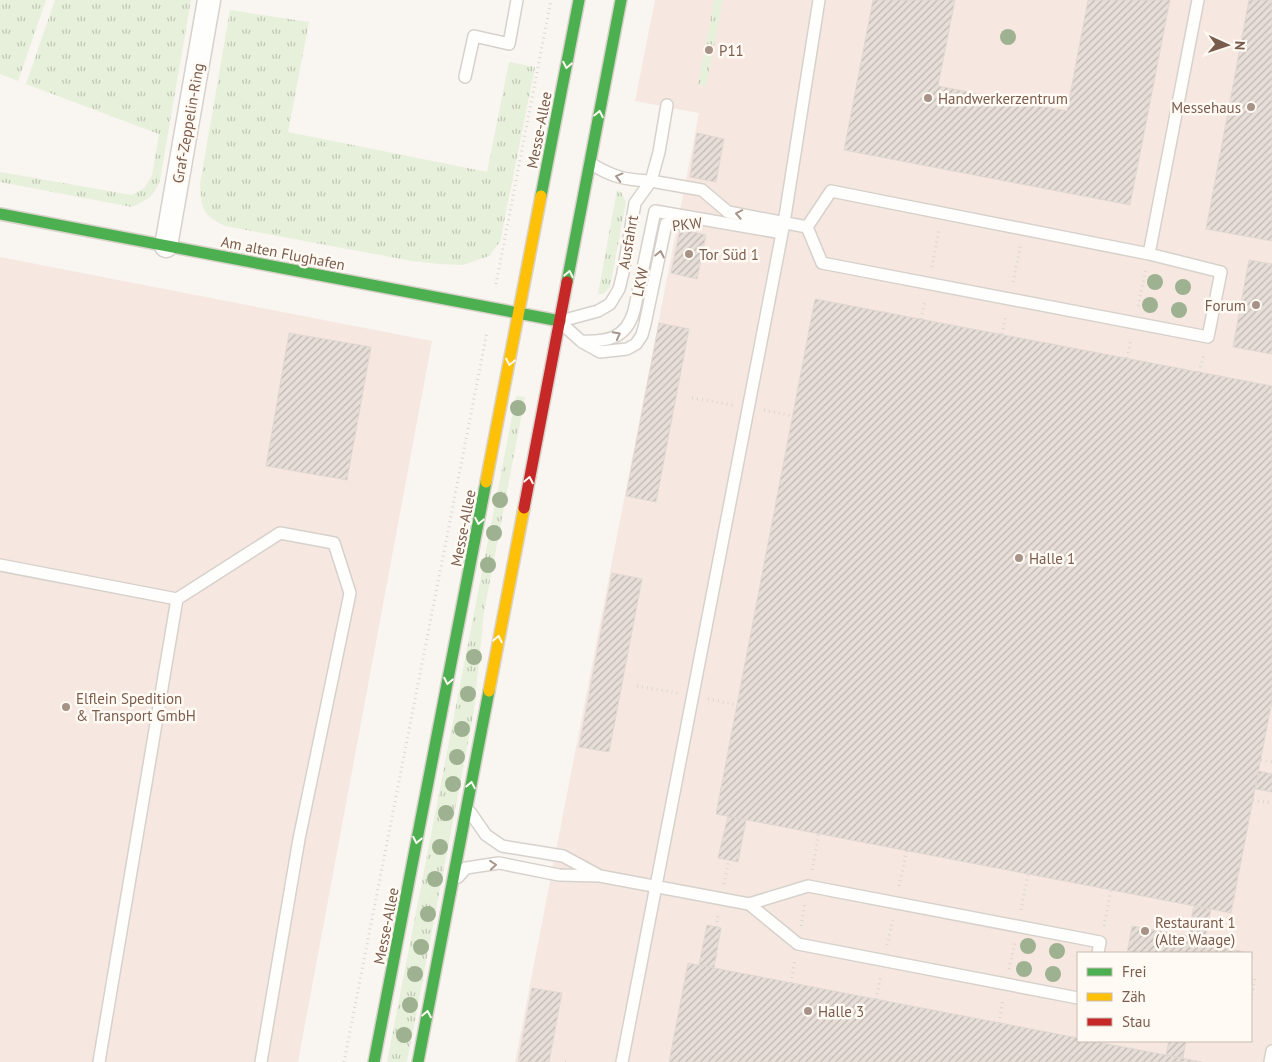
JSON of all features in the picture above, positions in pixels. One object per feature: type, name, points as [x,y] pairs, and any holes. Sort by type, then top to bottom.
[{"type":"main road","name":"Messe-Allee","points":[[374,1062],[580,0]]},
{"type":"main road","points":[[418,1062],[621,0]]},
{"type":"main road","name":"Am alten Flughafen","points":[[0,214],[560,321]]},
{"type":"street","name":"Graf-Zeppelin-Ring","points":[[166,246],[209,0]]},
{"type":"lane","points":[[465,77],[474,36],[508,44],[517,0]]},
{"type":"lane","points":[[622,1062],[783,228],[819,0]]},
{"type":"lane","points":[[1149,254],[1198,0]]},
{"type":"lane","points":[[651,181],[659,152],[667,105]]},
{"type":"lane","points":[[590,163],[612,176],[702,190],[728,212],[783,228]]},
{"type":"lane","name":"Ausfahrt","points":[[560,321],[598,311],[610,304],[618,289],[623,273],[635,203],[651,181]]},
{"type":"lane","points":[[831,191],[1149,254],[1221,272],[1208,337],[822,263],[807,227],[831,191]]},
{"type":"lane","name":"LKW","points":[[581,341],[600,342],[613,338],[625,330],[631,322],[655,211],[710,221]]},
{"type":"lane","points":[[710,221],[783,228],[807,227]]},
{"type":"lane","name":"PKW","points":[[581,341],[600,352],[628,348],[636,344],[644,330],[666,224],[710,221]]},
{"type":"lane","points":[[560,321],[581,341]]},
{"type":"lane","points":[[0,565],[177,599],[280,533],[334,543],[350,592],[299,838],[261,1062]]},
{"type":"lane","points":[[99,1062],[177,599]]},
{"type":"lane","points":[[466,807],[486,835],[502,846],[563,856],[600,876]]},
{"type":"lane","points":[[452,884],[466,868],[499,863],[559,874],[600,876],[749,904],[808,886],[1018,926],[1099,948]]},
{"type":"lane","points":[[749,904],[798,944],[1077,998]]},
{"type":"lane","points":[[1270,1062],[1272,1051]]},
{"type":"path","points":[[344,1062],[551,0]]},
{"type":"path","points":[[1261,760],[1272,762]]},
{"type":"path","points":[[1253,800],[1272,803]]},
{"type":"path","points":[[791,983],[819,834]]},
{"type":"path","points":[[876,999],[907,850]]},
{"type":"path","points":[[999,1023],[1028,874]]},
{"type":"path","points":[[1099,948],[1111,890]]},
{"type":"path","points":[[1252,978],[1254,978],[1252,992]]},
{"type":"shaded area","points":[[655,0],[1272,0],[1272,1062],[515,1062],[699,113],[635,101]]},
{"type":"shaded area","points":[[0,257],[432,341],[298,1062],[0,1062]]},
{"type":"green space","points":[[0,0],[46,0],[18,81],[0,74]]},
{"type":"green space","points":[[55,0],[191,0],[160,180],[155,191],[149,197],[132,207],[0,182],[0,172],[132,195],[144,188],[152,176],[159,134],[26,84]]},
{"type":"green space","points":[[714,0],[723,0],[706,86],[698,84]]},
{"type":"green space","points":[[230,10],[309,22],[288,132],[487,172],[509,62],[535,67],[500,242],[489,256],[463,265],[412,261],[225,226],[211,218],[202,205],[200,184]]},
{"type":"green space","points":[[617,190],[621,192],[626,202],[610,287],[603,294],[598,294]]},
{"type":"green space","points":[[516,396],[525,397],[484,612],[474,711],[407,1062],[387,1062]]},
{"type":"building","name":"Handwerkerzentrum","points":[[873,0],[955,0],[938,86],[1067,111],[1088,0],[1170,0],[1130,205],[844,150]]},
{"type":"building","name":"Messehaus","points":[[1249,0],[1272,0],[1272,241],[1206,229]]},
{"type":"building","points":[[697,133],[724,139],[716,182],[690,177]]},
{"type":"building","name":"Tor Süd 1","points":[[680,229],[706,235],[697,279],[671,273]]},
{"type":"building","name":"Forum","points":[[1249,260],[1272,264],[1272,354],[1233,347]]},
{"type":"building","name":"Halle 1","points":[[815,299],[1272,386],[1272,701],[1231,913],[716,814]]},
{"type":"building","points":[[659,323],[689,329],[656,502],[626,496]]},
{"type":"building","points":[[289,333],[371,347],[347,480],[266,466]]},
{"type":"building","points":[[612,573],[642,579],[609,752],[579,747]]},
{"type":"building","points":[[1259,771],[1272,774],[1272,792],[1255,789]]},
{"type":"building","points":[[728,816],[746,820],[738,862],[718,858]]},
{"type":"building","name":"Restaurant 1 (Alte Waage)","points":[[1194,905],[1211,909],[1204,944],[1245,952],[1127,952],[1132,926],[1188,936]]},
{"type":"building","points":[[707,925],[721,928],[714,968],[699,965]]},
{"type":"building","name":"Halle 3","points":[[688,963],[1077,1038],[1077,1042],[1097,1042],[1202,1062],[669,1062]]},
{"type":"building","points":[[532,988],[562,993],[549,1062],[518,1062]]},
{"type":"building","points":[[1169,1042],[1186,1042],[1183,1058],[1166,1055]]},
{"type":"traffic: fast","points":[[541,196],[579,0]]},
{"type":"traffic: fast","points":[[567,282],[621,0]]},
{"type":"traffic: fast","points":[[0,214],[560,321]]},
{"type":"traffic: fast","points":[[374,1062],[486,482]]},
{"type":"traffic: fast","points":[[418,1062],[489,691]]},
{"type":"traffic: slow","points":[[486,482],[541,196]]},
{"type":"traffic: slow","points":[[489,691],[524,508]]},
{"type":"traffic: jam","points":[[524,508],[567,282]]},
{"type":"place","name":"P11","points":[[709,50]]},
{"type":"place","name":"Handwerkerzentrum","points":[[928,98]]},
{"type":"place","name":"Messehaus","points":[[1251,107]]},
{"type":"place","name":"Tor Süd 1","points":[[689,254]]},
{"type":"place","name":"Forum","points":[[1256,305]]},
{"type":"place","name":"Halle 1","points":[[1019,558]]},
{"type":"place","name":"Elflein Spedition & Transport GmbH","points":[[66,707]]},
{"type":"place","name":"Restaurant 1 (Alte Waage)","points":[[1145,931]]},
{"type":"place","name":"Halle 3","points":[[808,1011]]}]
